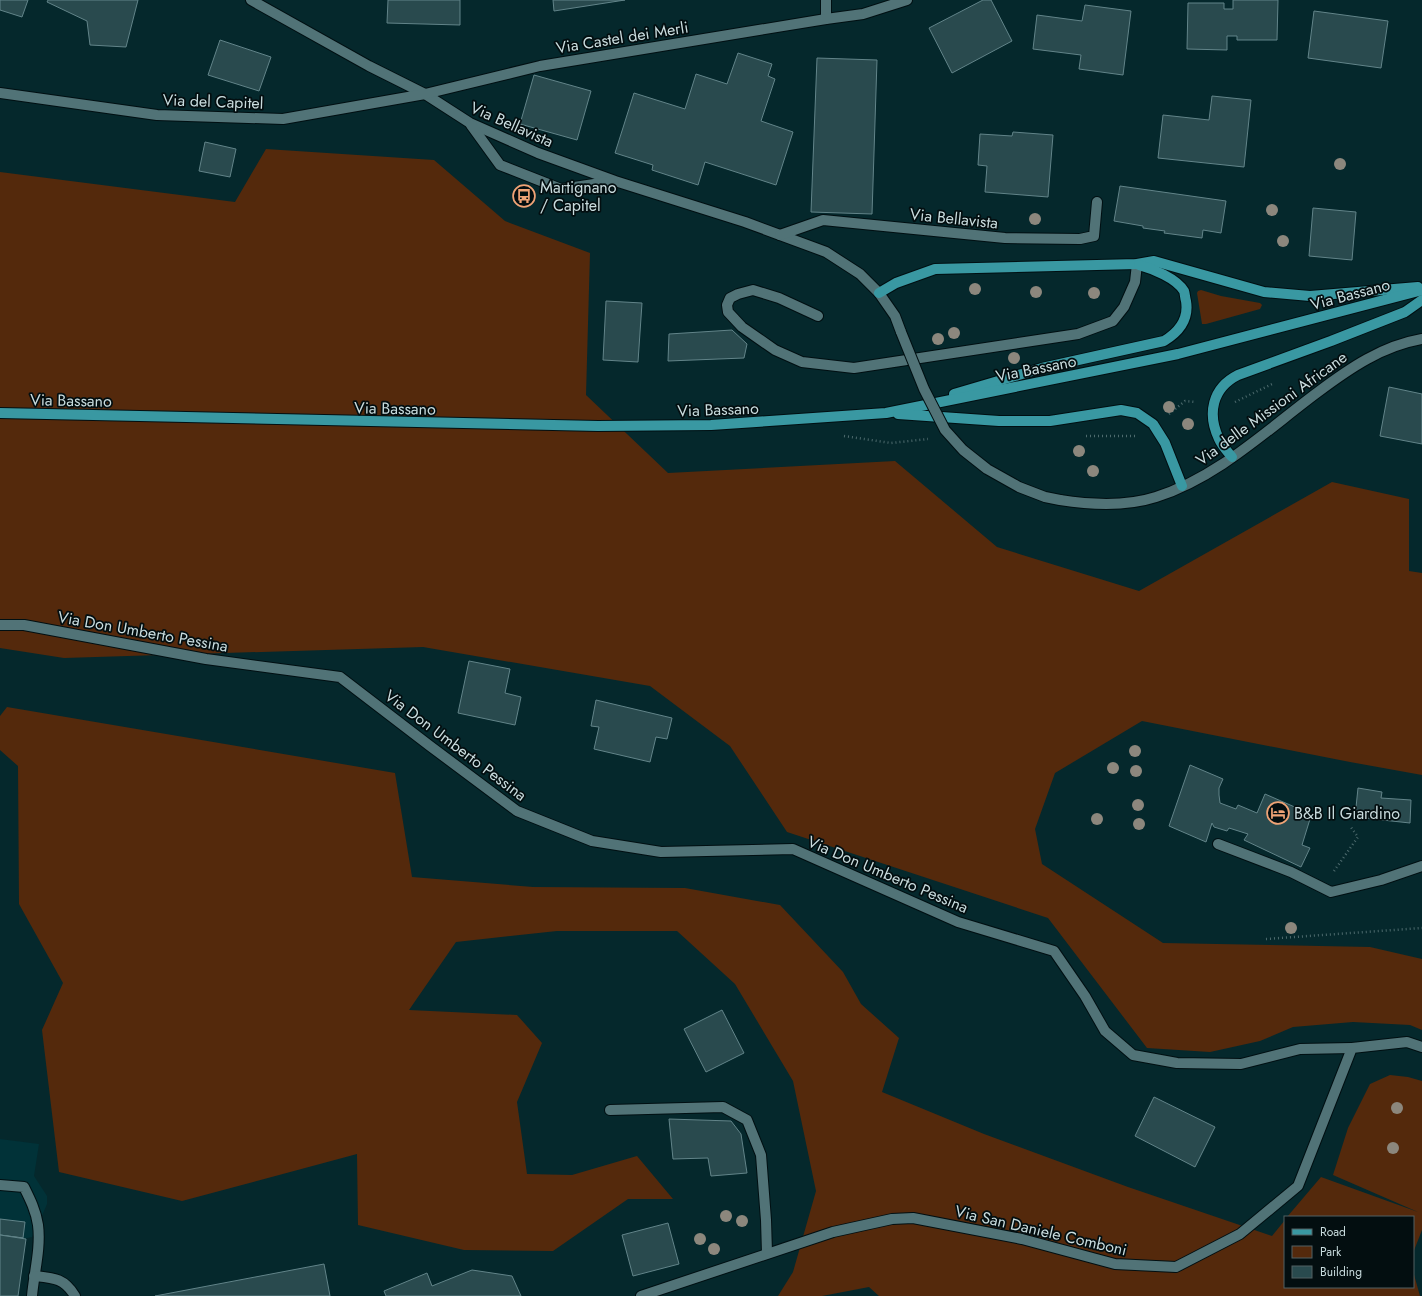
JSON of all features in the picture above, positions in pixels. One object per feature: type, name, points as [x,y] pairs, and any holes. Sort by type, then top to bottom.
[{"type":"main road","points":[[879,293],[896,283],[935,269],[1137,264],[1154,261],[1264,292],[1310,296],[1422,286]]},
{"type":"main road","points":[[886,413],[1042,368],[1164,342],[1174,335],[1184,322],[1187,308],[1184,292],[1175,282],[1154,270],[1137,264]]},
{"type":"main road","name":"Via Bassano","points":[[0,413],[598,426],[711,425],[886,413],[1178,354],[1422,290]]},
{"type":"main road","points":[[1232,457],[1220,440],[1214,424],[1212,409],[1221,388],[1228,380],[1405,312],[1422,300]]},
{"type":"main road","points":[[886,413],[1006,421],[1050,421],[1121,410],[1137,413],[1153,424],[1165,443],[1182,486]]},
{"type":"street","name":"Via Bellavista","points":[[250,0],[369,66],[425,94],[470,123],[538,153],[614,181],[745,222],[826,252],[843,262],[860,274],[879,293],[895,316],[924,389],[945,430]]},
{"type":"street","points":[[826,0],[826,19]]},
{"type":"street","name":"Via Castel dei Merli","points":[[425,94],[540,66],[863,14],[907,0]]},
{"type":"street","name":"Via del Capitel","points":[[0,93],[157,115],[282,118],[425,94]]},
{"type":"street","points":[[470,123],[500,165],[561,190],[614,181]]},
{"type":"street","name":"Via Bellavista","points":[[780,235],[823,220],[1005,238],[1080,239],[1094,236],[1097,202]]},
{"type":"street","points":[[818,316],[779,298],[753,290],[730,298],[727,305],[728,312],[742,327],[775,350],[802,362],[854,368],[1078,334],[1114,321],[1124,307],[1135,282],[1137,264]]},
{"type":"street","name":"Via delle Missioni Africane","points":[[945,430],[963,450],[987,469],[1019,487],[1045,497],[1084,504],[1118,504],[1156,497],[1208,473],[1232,457],[1345,371],[1371,356],[1410,342],[1422,340]]},
{"type":"street","name":"Via Don Umberto Pessina","points":[[0,626],[24,625],[206,659],[340,677],[517,811],[592,841],[661,852],[793,849],[958,922],[1054,951],[1105,1031],[1133,1055],[1177,1063],[1241,1064],[1300,1049],[1352,1048]]},
{"type":"street","points":[[1218,844],[1291,872],[1331,892],[1381,880],[1422,866]]},
{"type":"street","points":[[1352,1048],[1408,1042],[1422,1047]]},
{"type":"street","name":"Via San Daniele Comboni","points":[[640,1296],[833,1232],[892,1219],[913,1218],[1022,1239],[1115,1264],[1176,1267],[1240,1234],[1298,1186],[1352,1048]]},
{"type":"street","points":[[610,1110],[723,1106],[747,1120],[761,1155],[767,1254]]},
{"type":"street","points":[[0,1185],[24,1187],[32,1202],[38,1225],[38,1246],[32,1296]]},
{"type":"street","points":[[34,1276],[53,1278],[66,1284],[75,1296]]},
{"type":"path","points":[[1167,416],[1179,404],[1185,401],[1200,402]]},
{"type":"path","points":[[1323,888],[1358,838],[1350,826]]},
{"type":"path","points":[[1266,939],[1422,928]]},
{"type":"shaded area","points":[[0,1139],[39,1144],[34,1176],[47,1196],[47,1204],[32,1237],[23,1239],[0,1296]]},
{"type":"green space","points":[[266,149],[434,160],[505,221],[590,253],[586,395],[668,473],[895,461],[997,547],[1139,591],[1332,482],[1409,499],[1409,571],[1422,573],[1422,775],[1142,721],[1055,773],[1035,829],[1042,864],[1163,943],[1370,947],[1422,959],[1422,1030],[1410,1025],[1353,1022],[1293,1027],[1260,1041],[1210,1052],[1147,1048],[1048,918],[787,832],[730,746],[650,686],[423,647],[64,658],[0,648],[0,172],[235,202]]},
{"type":"green space","points":[[1201,290],[1221,296],[1260,303],[1262,305],[1260,309],[1202,324],[1197,293]]},
{"type":"green space","points":[[7,707],[395,773],[412,877],[533,887],[685,888],[780,905],[843,972],[861,1004],[899,1038],[882,1092],[984,1134],[1128,1187],[1272,1236],[1284,1221],[1284,1288],[1414,1288],[1414,1275],[1420,1296],[879,1296],[869,1287],[822,1296],[778,1296],[793,1272],[816,1191],[793,1081],[735,984],[677,931],[557,931],[456,942],[409,1010],[517,1015],[542,1043],[517,1102],[527,1174],[572,1175],[637,1156],[673,1199],[628,1199],[553,1251],[464,1250],[358,1225],[357,1154],[182,1201],[59,1172],[42,1030],[63,983],[19,904],[18,766],[0,750],[0,716]]},
{"type":"green space","points":[[1390,1075],[1408,1077],[1422,1081],[1422,1230],[1414,1250],[1414,1216],[1288,1216],[1321,1177],[1418,1212],[1333,1175],[1348,1128],[1370,1084]]},
{"type":"building","points":[[0,0],[28,0],[22,17],[0,10]]},
{"type":"building","points":[[48,0],[138,0],[126,47],[90,45],[87,21],[47,2]]},
{"type":"building","points":[[388,0],[460,0],[460,25],[387,23]]},
{"type":"building","points":[[553,0],[625,0],[554,11]]},
{"type":"building","points":[[983,0],[991,0],[1012,41],[952,73],[929,28]]},
{"type":"building","points":[[1233,0],[1278,0],[1277,40],[1237,40],[1237,36],[1227,36],[1227,50],[1187,49],[1188,3],[1224,3],[1224,9],[1233,9]]},
{"type":"building","points":[[1085,5],[1131,11],[1123,75],[1079,69],[1081,55],[1033,49],[1037,15],[1082,21]]},
{"type":"building","points":[[1314,11],[1388,21],[1381,68],[1308,58]]},
{"type":"building","points":[[220,40],[271,57],[259,91],[208,75]]},
{"type":"building","points":[[738,53],[772,64],[768,76],[775,79],[761,121],[793,132],[776,185],[705,162],[698,185],[652,170],[653,165],[615,153],[634,93],[685,109],[696,74],[727,84]]},
{"type":"building","points":[[817,58],[877,60],[872,214],[811,212]]},
{"type":"building","points":[[534,75],[591,91],[577,140],[520,124]]},
{"type":"building","points":[[1212,96],[1251,100],[1244,167],[1158,158],[1163,115],[1209,120]]},
{"type":"building","points":[[1013,132],[1053,135],[1048,197],[985,192],[987,166],[978,165],[980,134],[1012,136]]},
{"type":"building","points":[[205,142],[236,149],[230,177],[199,171]]},
{"type":"building","points":[[1120,186],[1226,201],[1221,233],[1203,230],[1202,238],[1164,233],[1165,231],[1143,228],[1143,226],[1114,221]]},
{"type":"building","points":[[1313,208],[1356,212],[1352,260],[1309,256]]},
{"type":"building","points":[[606,301],[642,303],[638,362],[603,360]]},
{"type":"building","points":[[732,330],[747,344],[744,358],[668,361],[669,334]]},
{"type":"building","points":[[1389,387],[1422,394],[1422,444],[1380,436]]},
{"type":"building","points":[[469,661],[510,669],[505,693],[521,697],[515,725],[458,713]]},
{"type":"building","points":[[596,700],[672,718],[667,739],[656,737],[650,762],[594,749],[599,727],[591,726]]},
{"type":"building","points":[[1190,765],[1223,779],[1219,788],[1220,803],[1236,809],[1238,805],[1257,813],[1265,794],[1297,808],[1297,815],[1310,819],[1302,845],[1310,848],[1301,867],[1244,840],[1248,834],[1229,828],[1227,831],[1214,827],[1212,823],[1206,842],[1169,826]]},
{"type":"building","points":[[1358,788],[1382,792],[1381,798],[1411,800],[1410,823],[1355,817]]},
{"type":"building","points":[[722,1010],[744,1053],[706,1072],[684,1029]]},
{"type":"building","points":[[1154,1097],[1215,1127],[1195,1167],[1135,1136]]},
{"type":"building","points":[[669,1119],[731,1121],[741,1134],[747,1173],[711,1176],[708,1158],[673,1159]]},
{"type":"building","points":[[0,1219],[25,1222],[23,1238],[0,1235]]},
{"type":"building","points":[[668,1223],[679,1264],[633,1276],[622,1235]]},
{"type":"building","points":[[0,1235],[23,1238],[15,1296],[0,1296]]},
{"type":"building","points":[[0,1235],[26,1239],[18,1296],[0,1296]]},
{"type":"building","points":[[324,1264],[330,1296],[155,1296]]},
{"type":"building","points":[[472,1270],[512,1276],[521,1296],[386,1296],[384,1291],[427,1273],[432,1286]]},
{"type":"place","name":"Martignano / Capitel","points":[[524,196]]},
{"type":"place","name":"B&B Il Giardino","points":[[1278,813]]}]
